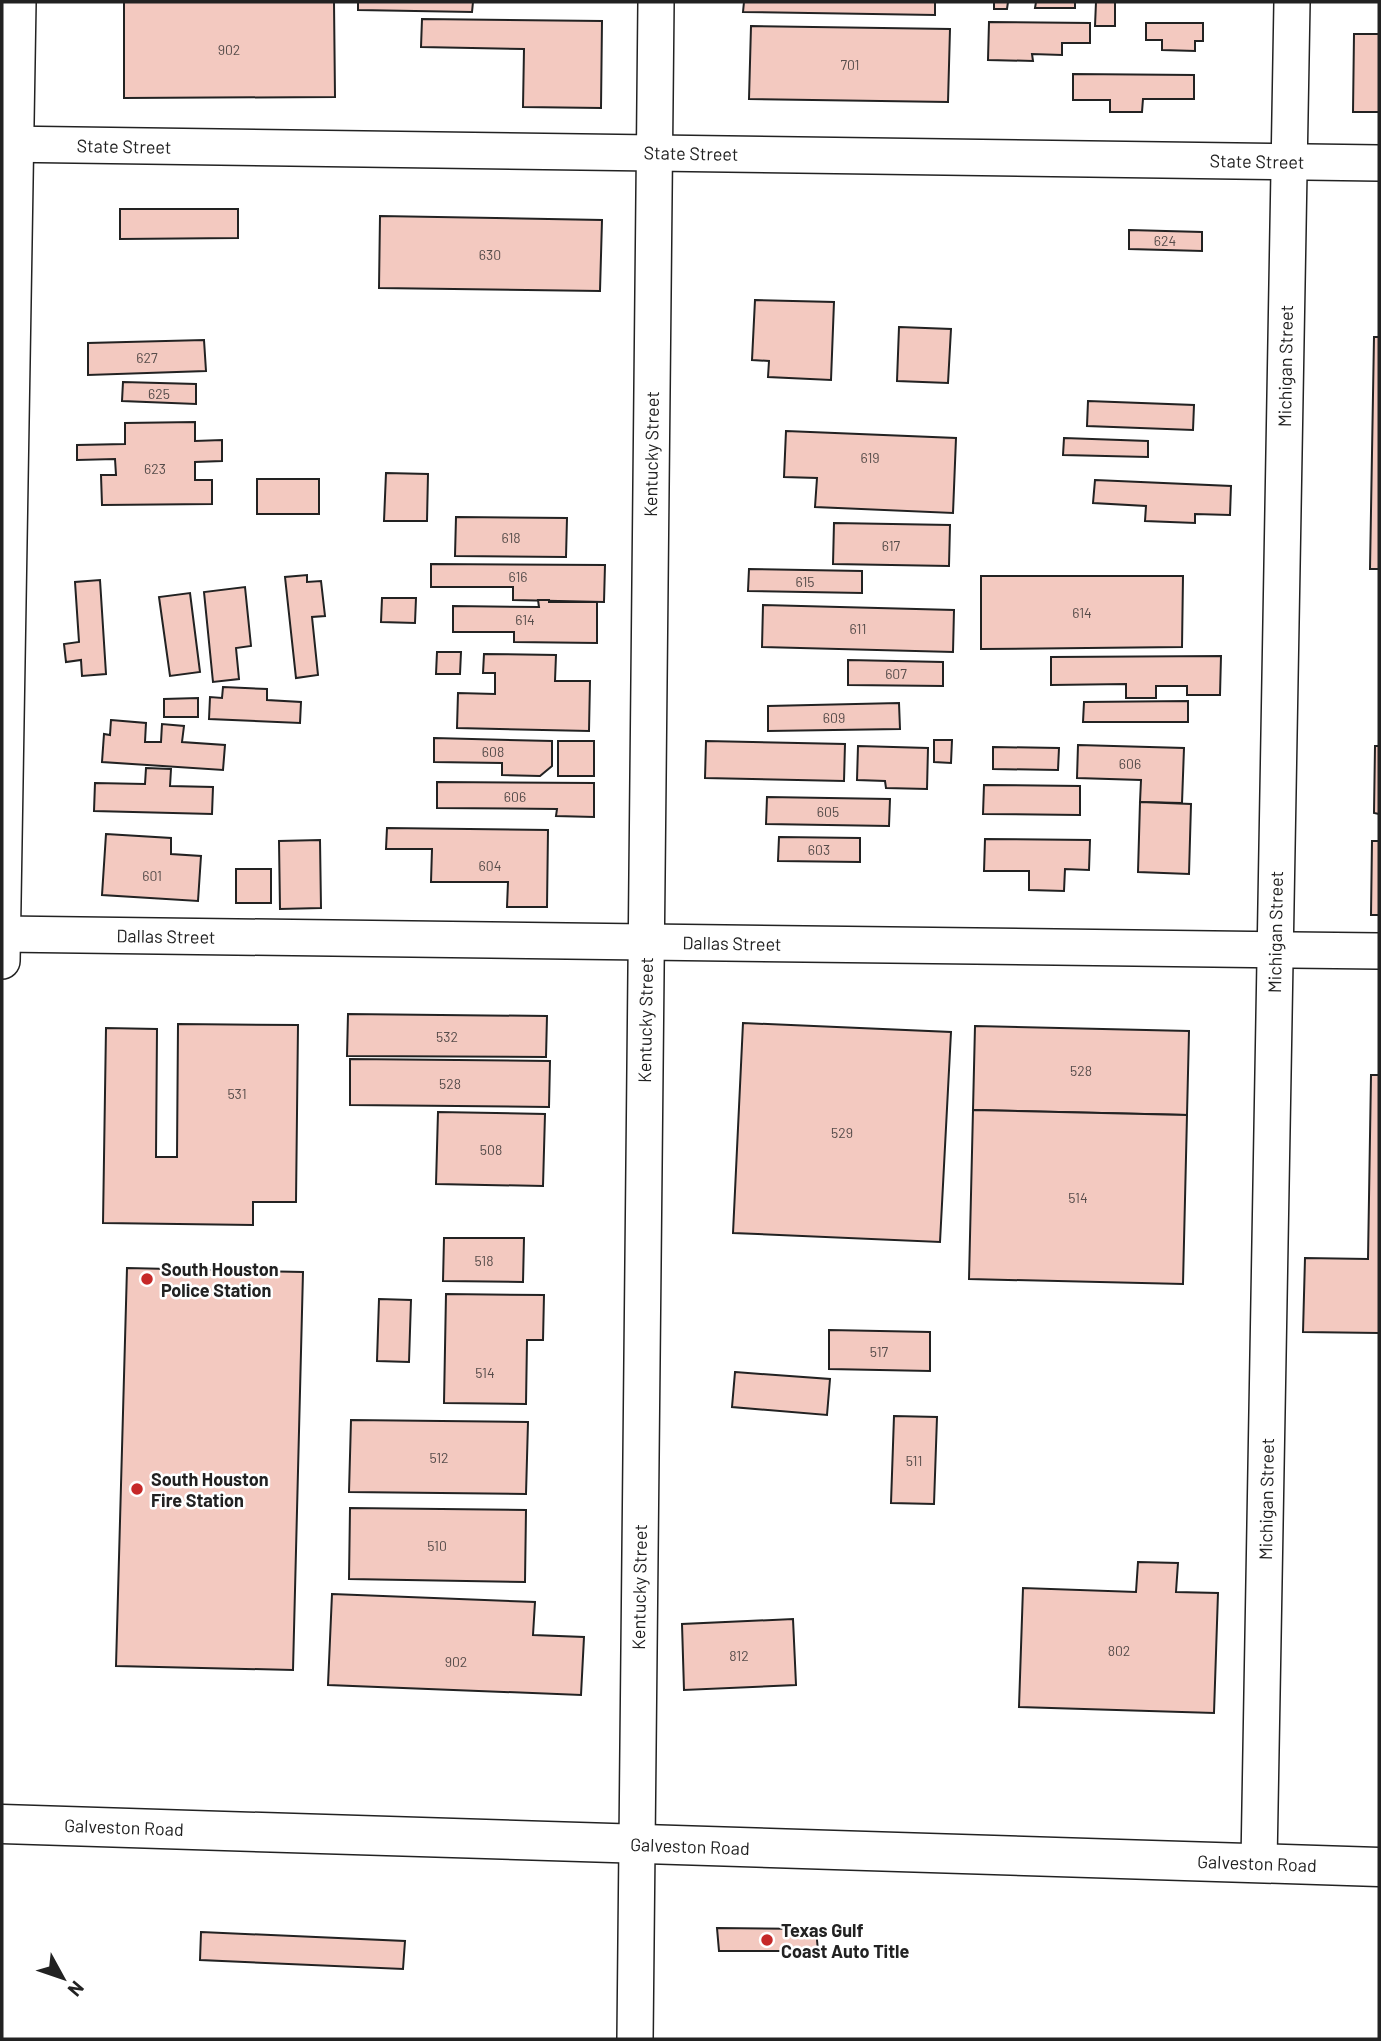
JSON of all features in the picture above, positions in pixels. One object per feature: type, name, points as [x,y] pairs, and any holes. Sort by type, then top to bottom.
[{"type":"main road","name":"Galveston Road","points":[[2,1824],[1379,1867]]},
{"type":"street","points":[[2,961],[9,144],[18,2]]},
{"type":"street","name":"Kentucky Street","points":[[635,2039],[656,2]]},
{"type":"street","name":"Michigan Street","points":[[1259,1863],[1292,2]]},
{"type":"street","name":"State Street","points":[[9,144],[1379,163]]},
{"type":"street","name":"Dallas Street","points":[[2,934],[1379,951]]},
{"type":"building","points":[[124,2],[334,2],[335,97],[124,98]]},
{"type":"building","points":[[358,2],[473,2],[472,12],[358,10]]},
{"type":"building","points":[[744,2],[935,2],[935,15],[743,12]]},
{"type":"building","points":[[994,2],[1008,2],[1007,9],[994,9]]},
{"type":"building","points":[[1036,2],[1075,2],[1075,8],[1035,8]]},
{"type":"building","points":[[1096,2],[1115,2],[1115,26],[1095,26]]},
{"type":"building","points":[[422,19],[602,21],[601,108],[523,107],[524,49],[421,47]]},
{"type":"building","points":[[989,22],[1090,23],[1090,43],[1062,43],[1062,55],[1032,54],[1033,61],[988,60]]},
{"type":"building","points":[[1146,23],[1203,23],[1203,41],[1195,41],[1195,51],[1162,50],[1162,40],[1146,40]]},
{"type":"building","points":[[751,26],[950,29],[948,102],[749,99]]},
{"type":"building","points":[[1354,34],[1379,34],[1379,112],[1353,112]]},
{"type":"building","points":[[1073,74],[1194,75],[1194,99],[1143,99],[1142,112],[1110,112],[1110,100],[1073,100]]},
{"type":"building","points":[[120,209],[238,209],[238,238],[120,239]]},
{"type":"building","points":[[380,216],[602,220],[600,291],[379,288]]},
{"type":"building","points":[[1129,230],[1202,232],[1202,251],[1129,249]]},
{"type":"building","points":[[755,300],[834,302],[831,380],[768,377],[769,361],[752,360]]},
{"type":"building","points":[[899,327],[951,329],[948,383],[897,381]]},
{"type":"building","points":[[1374,337],[1379,337],[1379,569],[1370,569]]},
{"type":"building","points":[[204,340],[206,371],[88,375],[88,343]]},
{"type":"building","points":[[123,382],[196,384],[196,404],[122,401]]},
{"type":"building","points":[[1088,401],[1194,405],[1193,430],[1087,426]]},
{"type":"building","points":[[195,422],[195,441],[222,440],[222,461],[195,462],[195,480],[212,480],[212,504],[102,505],[101,475],[116,475],[115,459],[77,460],[77,445],[125,444],[125,423]]},
{"type":"building","points":[[786,431],[956,438],[953,513],[815,507],[817,478],[784,477]]},
{"type":"building","points":[[1064,438],[1148,441],[1148,457],[1063,455]]},
{"type":"building","points":[[386,473],[428,474],[427,521],[384,521]]},
{"type":"building","points":[[257,479],[319,479],[319,514],[257,514]]},
{"type":"building","points":[[1095,480],[1231,486],[1230,515],[1195,514],[1195,523],[1145,521],[1146,506],[1093,503]]},
{"type":"building","points":[[456,517],[567,518],[566,557],[455,556]]},
{"type":"building","points":[[834,523],[950,525],[949,566],[833,564]]},
{"type":"building","points":[[431,564],[605,565],[604,602],[513,600],[513,587],[431,587]]},
{"type":"building","points":[[749,569],[862,571],[862,593],[748,591]]},
{"type":"building","points":[[307,575],[307,582],[321,581],[325,616],[312,617],[318,675],[296,678],[285,577]]},
{"type":"building","points":[[981,576],[1183,576],[1182,647],[981,649]]},
{"type":"building","points":[[100,580],[106,674],[82,676],[81,660],[66,662],[64,644],[79,642],[75,582]]},
{"type":"building","points":[[245,587],[251,646],[236,648],[239,679],[213,682],[204,592]]},
{"type":"building","points":[[190,593],[200,672],[170,676],[159,597]]},
{"type":"building","points":[[382,598],[416,598],[415,623],[381,622]]},
{"type":"building","points":[[538,600],[597,602],[597,643],[514,642],[514,632],[453,632],[453,606],[539,607]]},
{"type":"building","points":[[763,605],[954,610],[953,652],[762,647]]},
{"type":"building","points":[[437,652],[461,652],[460,674],[436,674]]},
{"type":"building","points":[[484,654],[556,655],[555,681],[590,681],[589,731],[457,728],[458,693],[495,694],[495,673],[483,673]]},
{"type":"building","points":[[1221,656],[1220,695],[1187,695],[1187,686],[1156,686],[1156,698],[1126,698],[1126,684],[1051,685],[1051,657]]},
{"type":"building","points":[[848,660],[943,662],[943,686],[848,685]]},
{"type":"building","points":[[223,687],[267,689],[267,700],[301,702],[300,723],[209,719],[210,697],[222,698]]},
{"type":"building","points":[[198,698],[198,717],[164,717],[164,699]]},
{"type":"building","points":[[1188,701],[1188,722],[1083,722],[1084,702]]},
{"type":"building","points":[[899,703],[900,729],[768,731],[768,706]]},
{"type":"building","points":[[111,720],[146,723],[145,742],[161,742],[162,724],[184,726],[182,742],[225,745],[223,770],[102,762],[104,734],[110,735]]},
{"type":"building","points":[[434,738],[552,741],[552,766],[540,776],[502,775],[502,763],[434,762]]},
{"type":"building","points":[[934,740],[952,740],[951,763],[934,762]]},
{"type":"building","points":[[558,741],[594,741],[594,776],[558,776]]},
{"type":"building","points":[[706,741],[845,744],[844,781],[705,778]]},
{"type":"building","points":[[1078,745],[1184,748],[1182,803],[1140,802],[1141,780],[1077,778]]},
{"type":"building","points":[[858,746],[928,748],[927,789],[886,788],[885,781],[857,780]]},
{"type":"building","points":[[1375,746],[1379,746],[1379,814],[1374,813]]},
{"type":"building","points":[[993,747],[1059,748],[1058,770],[993,769]]},
{"type":"building","points":[[146,768],[171,769],[170,786],[213,787],[212,814],[94,811],[95,783],[145,784]]},
{"type":"building","points":[[437,782],[594,783],[594,817],[556,816],[557,809],[437,808]]},
{"type":"building","points":[[984,785],[1080,786],[1080,815],[983,814]]},
{"type":"building","points":[[767,797],[890,799],[889,826],[766,824]]},
{"type":"building","points":[[1140,802],[1191,804],[1189,874],[1138,872]]},
{"type":"building","points":[[387,828],[548,830],[547,907],[507,907],[508,882],[431,882],[432,849],[386,849]]},
{"type":"building","points":[[106,834],[171,838],[171,854],[201,856],[198,901],[102,895]]},
{"type":"building","points":[[779,837],[860,838],[860,862],[778,861]]},
{"type":"building","points":[[985,839],[1090,840],[1089,870],[1065,869],[1064,891],[1029,890],[1029,871],[984,871]]},
{"type":"building","points":[[320,840],[321,908],[280,909],[279,841]]},
{"type":"building","points":[[1372,841],[1379,841],[1379,915],[1371,915]]},
{"type":"building","points":[[236,869],[271,869],[271,903],[236,903]]},
{"type":"building","points":[[348,1014],[547,1016],[546,1057],[347,1056]]},
{"type":"building","points":[[743,1023],[951,1032],[940,1242],[733,1233]]},
{"type":"building","points":[[178,1024],[298,1025],[296,1202],[253,1202],[253,1225],[103,1223],[106,1028],[157,1029],[156,1157],[177,1157]]},
{"type":"building","points":[[975,1026],[1189,1031],[1187,1115],[973,1110]]},
{"type":"building","points":[[350,1059],[550,1061],[549,1107],[350,1105]]},
{"type":"building","points":[[1371,1075],[1379,1075],[1379,1333],[1303,1332],[1305,1258],[1368,1259]]},
{"type":"building","points":[[973,1110],[1187,1115],[1183,1284],[969,1279]]},
{"type":"building","points":[[438,1112],[545,1114],[543,1186],[436,1184]]},
{"type":"building","points":[[444,1238],[524,1238],[523,1282],[443,1281]]},
{"type":"building","points":[[127,1268],[303,1272],[293,1670],[116,1666]]},
{"type":"building","points":[[446,1294],[544,1295],[543,1340],[527,1340],[526,1404],[444,1403]]},
{"type":"building","points":[[379,1299],[411,1300],[409,1362],[377,1361]]},
{"type":"building","points":[[829,1330],[930,1332],[930,1371],[829,1369]]},
{"type":"building","points":[[735,1372],[830,1379],[827,1415],[732,1407]]},
{"type":"building","points":[[894,1416],[937,1417],[934,1504],[891,1503]]},
{"type":"building","points":[[351,1420],[528,1422],[526,1494],[349,1492]]},
{"type":"building","points":[[350,1508],[526,1510],[525,1582],[349,1579]]},
{"type":"building","points":[[1138,1562],[1178,1563],[1176,1592],[1218,1593],[1214,1713],[1019,1707],[1023,1588],[1136,1592]]},
{"type":"building","points":[[332,1594],[535,1602],[533,1635],[584,1637],[581,1695],[328,1685]]},
{"type":"building","points":[[793,1619],[796,1685],[684,1690],[682,1624]]},
{"type":"building","name":"Texas Gulf Coast Auto Title","points":[[717,1928],[816,1929],[818,1951],[719,1951]]},
{"type":"building","points":[[201,1932],[405,1941],[403,1969],[200,1960]]},
{"type":"place","name":"South Houston Police Station","points":[[147,1279]]},
{"type":"place","name":"South Houston Fire Station","points":[[137,1489]]},
{"type":"place","name":"Texas Gulf Coast Auto Title","points":[[767,1940]]}]
